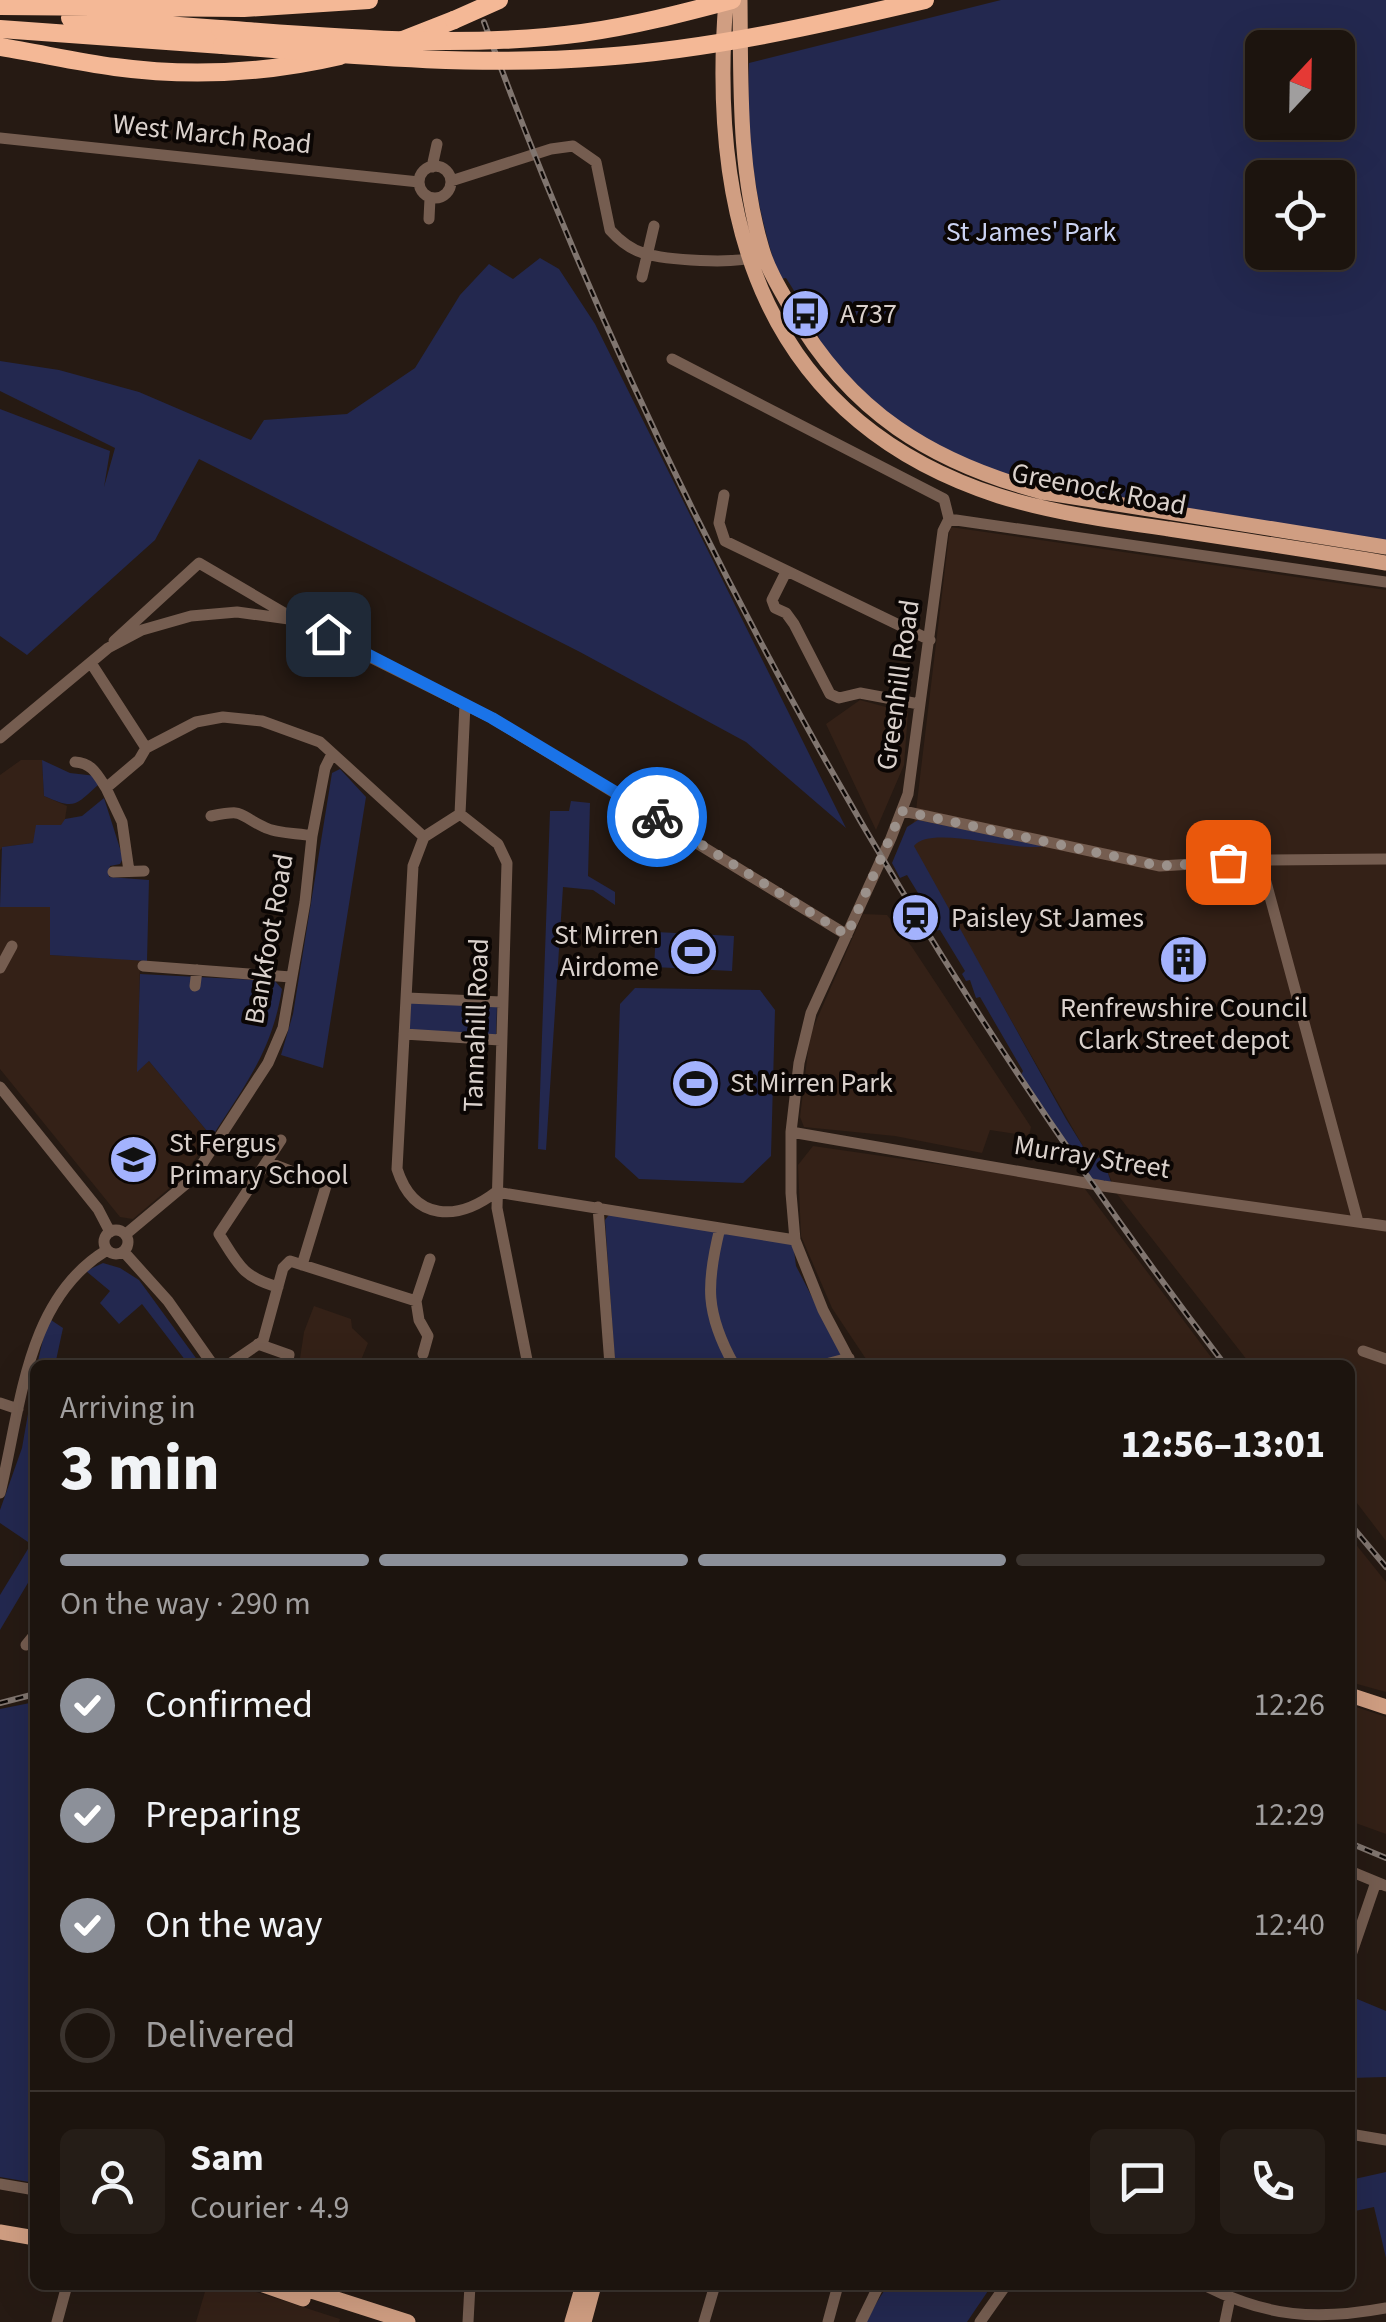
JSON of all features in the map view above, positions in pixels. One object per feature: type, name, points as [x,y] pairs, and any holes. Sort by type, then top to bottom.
[{"type":"highway","points":[[0,10],[323,6],[369,0]]},
{"type":"highway","points":[[0,47],[114,68],[237,71],[325,60],[391,45],[499,0]]},
{"type":"highway","points":[[0,29],[365,40],[511,39],[620,27],[729,0]]},
{"type":"highway","points":[[0,10],[221,37],[481,60],[603,58],[751,39],[924,0]]},
{"type":"main road","name":"Greenock Road","points":[[729,0],[727,148],[733,194],[756,256],[804,332],[849,388],[897,430],[940,456],[994,478],[1055,494],[1386,547]]},
{"type":"main road","name":"Greenock Road","points":[[740,0],[744,148],[760,293],[787,340],[835,401],[889,445],[938,471],[997,495],[1048,509],[1386,563]]},
{"type":"main road","points":[[1355,1697],[1386,1706]]},
{"type":"main road","points":[[0,2232],[30,2237]]},
{"type":"main road","points":[[278,2290],[374,2322]]},
{"type":"main road","points":[[309,2290],[408,2322]]},
{"type":"main road","points":[[572,2322],[582,2290]]},
{"type":"main road","points":[[584,2322],[593,2290]]},
{"type":"street","name":"West March Road","points":[[0,138],[419,182]]},
{"type":"street","points":[[437,144],[432,166],[422,172],[422,192],[430,198],[445,195],[451,180]]},
{"type":"street","points":[[451,180],[551,149],[573,146],[596,162],[610,230],[632,248],[646,254],[756,256]]},
{"type":"street","points":[[432,166],[446,171],[451,180]]},
{"type":"street","points":[[428,219],[430,198]]},
{"type":"street","points":[[642,277],[654,226]]},
{"type":"street","points":[[672,359],[944,498],[949,519],[1386,582]]},
{"type":"street","points":[[724,495],[719,523],[725,541],[930,640]]},
{"type":"street","name":"Greenhill Road","points":[[849,1360],[823,1310],[795,1240],[792,1132],[806,1028],[902,811],[930,640],[943,530],[949,519]]},
{"type":"street","points":[[0,738],[108,648],[199,563],[296,620],[465,704],[560,758],[847,935]]},
{"type":"street","points":[[786,572],[772,600],[775,608],[786,613],[794,624],[830,694],[839,698],[860,693],[919,704]]},
{"type":"street","points":[[108,648],[142,630],[191,616],[237,612],[296,620]]},
{"type":"street","points":[[90,663],[146,748]]},
{"type":"street","points":[[465,704],[460,814],[424,837],[413,866],[397,1170],[403,1187],[415,1202],[430,1210],[454,1212],[477,1206],[496,1192],[795,1240]]},
{"type":"street","points":[[106,788],[140,760],[146,748],[196,722],[223,716],[284,727],[320,742],[424,837]]},
{"type":"street","name":"Bankfoot Road","points":[[126,1234],[182,1190],[268,1063],[283,1028],[312,836],[325,768],[332,756]]},
{"type":"street","points":[[75,762],[86,762],[96,770],[106,788],[122,822],[129,871]]},
{"type":"street","points":[[902,811],[1160,866],[1260,860],[1386,860]]},
{"type":"street","name":"Bankfoot Road","points":[[212,816],[235,812],[264,828],[312,836]]},
{"type":"street","name":"Tannahill Road","points":[[460,814],[498,844],[506,863],[496,1192],[527,1360]]},
{"type":"street","points":[[1260,860],[1358,1222]]},
{"type":"street","points":[[113,872],[144,871]]},
{"type":"street","points":[[0,968],[12,946]]},
{"type":"street","points":[[143,966],[292,976]]},
{"type":"street","points":[[195,986],[197,970]]},
{"type":"street","points":[[407,998],[501,1002]]},
{"type":"street","points":[[404,1034],[500,1040]]},
{"type":"street","points":[[2,1094],[98,1209],[110,1232]]},
{"type":"street","name":"Murray Street","points":[[792,1132],[1103,1186],[1386,1226]]},
{"type":"street","points":[[278,1287],[244,1273],[219,1234],[281,1140]]},
{"type":"street","points":[[268,1162],[327,1178],[302,1265]]},
{"type":"street","points":[[598,1207],[610,1360]]},
{"type":"street","points":[[720,1228],[708,1284],[710,1310],[731,1360]]},
{"type":"street","points":[[110,1232],[126,1234],[128,1245],[124,1252],[106,1250],[104,1242],[110,1232]]},
{"type":"street","points":[[32,1360],[56,1295],[76,1272],[106,1250]]},
{"type":"street","points":[[124,1252],[168,1301],[209,1360]]},
{"type":"street","points":[[422,1354],[428,1336],[418,1320],[416,1301],[430,1259]]},
{"type":"street","points":[[235,1360],[258,1344],[268,1328],[284,1268],[290,1261],[416,1301]]},
{"type":"street","points":[[258,1344],[289,1355],[288,1360]]},
{"type":"street","points":[[1363,1351],[1386,1359]]},
{"type":"street","points":[[0,1493],[30,1367]]},
{"type":"street","points":[[0,1403],[18,1410]]},
{"type":"street","points":[[26,1645],[30,1640]]},
{"type":"street","points":[[1355,1874],[1381,1884],[1355,1946]]},
{"type":"street","points":[[1355,2135],[1386,2140]]},
{"type":"street","points":[[0,2184],[30,2189]]},
{"type":"street","points":[[56,2322],[66,2290]]},
{"type":"street","points":[[468,2322],[470,2290]]},
{"type":"street","points":[[704,2322],[714,2290]]},
{"type":"street","points":[[828,2322],[837,2290]]},
{"type":"street","points":[[860,2322],[877,2290]]},
{"type":"street","points":[[980,2322],[1002,2290]]},
{"type":"street","points":[[1214,2290],[1295,2316],[1386,2308]]},
{"type":"street","points":[[1225,2322],[1230,2298]]},
{"type":"shaded area","points":[[950,527],[1386,590],[1386,1541],[1355,1501],[1355,1360],[1247,1360],[1117,1194],[1101,1156],[1092,1162],[918,857],[901,849],[915,819]]},
{"type":"shaded area","points":[[860,700],[908,713],[904,765],[876,830],[826,724]]},
{"type":"shaded area","points":[[21,760],[42,760],[44,796],[67,806],[65,819],[62,826],[33,843],[0,850],[0,775]]},
{"type":"shaded area","points":[[0,907],[50,907],[50,955],[140,960],[138,1070],[149,1061],[212,1137],[179,1180],[133,1219],[120,1217],[0,1069]]},
{"type":"shaded area","points":[[863,914],[887,915],[912,947],[1031,1127],[1029,1136],[990,1130],[982,1153],[895,1136],[804,1127],[800,1117],[810,1035]]},
{"type":"shaded area","points":[[813,1146],[1082,1185],[1213,1360],[867,1360],[832,1308],[801,1236],[798,1165]]},
{"type":"shaded area","points":[[314,1306],[351,1319],[352,1328],[368,1343],[361,1360],[300,1360],[304,1332]]},
{"type":"shaded area","points":[[1355,1543],[1386,1582],[1386,1692],[1355,1683]]},
{"type":"shaded area","points":[[1355,1707],[1386,1717],[1386,1834],[1355,1823]]},
{"type":"shaded area","points":[[206,2290],[250,2290],[340,2319],[339,2322],[196,2322]]},
{"type":"green space","name":"St James' Park","points":[[1001,0],[1386,0],[1386,542],[1056,489],[986,470],[899,426],[823,351],[815,324],[786,278],[780,279],[764,226],[749,119],[749,63]]},
{"type":"green space","points":[[540,258],[559,269],[595,324],[846,828],[746,742],[580,652],[199,459],[155,540],[27,655],[0,636],[0,409],[110,451],[104,487],[115,448],[0,391],[0,361],[59,370],[139,392],[251,440],[264,420],[347,414],[415,368],[460,295],[489,264],[513,279]]},
{"type":"green space","points":[[42,760],[70,773],[96,776],[98,785],[73,804],[44,796]]},
{"type":"green space","points":[[340,769],[366,797],[323,1068],[281,1055],[293,1014],[332,773]]},
{"type":"green space","points":[[104,798],[123,858],[120,864],[110,866],[109,877],[149,880],[147,961],[50,955],[50,907],[0,907],[2,847],[33,843],[36,825],[61,825],[65,819],[82,816]]},
{"type":"green space","points":[[571,801],[590,803],[588,876],[615,892],[615,905],[593,890],[563,887],[546,1150],[538,1149],[550,811],[569,811]]},
{"type":"green space","points":[[918,820],[1045,846],[938,838],[914,846],[1066,1119],[1092,1161],[1102,1156],[1111,1182],[1092,1179],[1021,1075],[1023,1071],[980,997],[976,998],[970,980],[966,981],[962,974],[965,971],[940,930],[934,931],[932,927],[937,925],[922,900],[916,900],[918,893],[907,875],[900,878],[892,863],[907,827]]},
{"type":"green space","name":"St Mirren Airdome","points":[[656,932],[734,936],[732,971],[654,967]]},
{"type":"green space","points":[[140,974],[275,981],[282,989],[264,1049],[212,1137],[149,1061],[137,1072]]},
{"type":"green space","name":"St Mirren Park","points":[[635,988],[760,990],[775,1010],[771,1156],[743,1183],[639,1179],[615,1157],[620,1004]]},
{"type":"green space","points":[[410,1002],[497,1005],[496,1036],[408,1032]]},
{"type":"green space","points":[[611,1212],[793,1243],[796,1266],[842,1355],[824,1360],[615,1360],[605,1220]]},
{"type":"green space","points":[[103,1263],[139,1280],[197,1360],[185,1360],[142,1304],[119,1324],[100,1303],[110,1291],[86,1271]]},
{"type":"green space","points":[[48,1318],[63,1328],[56,1360],[38,1360]]},
{"type":"green space","points":[[30,1402],[30,1543],[0,1523],[0,1510],[22,1448]]},
{"type":"green space","points":[[30,1546],[30,1579],[0,1630],[0,1595]]},
{"type":"green space","points":[[30,1703],[30,2182],[0,2177],[0,1709]]},
{"type":"green space","points":[[1355,1998],[1386,2011],[1386,2077],[1355,2078]]},
{"type":"green space","points":[[1386,2172],[1386,2258],[1374,2207],[1355,2211],[1355,2179]]},
{"type":"green space","points":[[885,2290],[989,2290],[967,2322],[864,2322]]},
{"type":"railway","points":[[484,22],[553,201],[630,378],[714,551],[804,722],[900,888],[1003,1052],[1111,1210],[1221,1360]]},
{"type":"railway","points":[[1355,1530],[1386,1567]]},
{"type":"railway","points":[[0,1703],[30,1695]]},
{"type":"railway","points":[[1355,1845],[1386,1858]]},
{"type":"way so far","points":[[657,817],[847,935],[902,811],[1160,866],[1228,862]]},
{"type":"place","name":"A737","points":[[805,314]]},
{"type":"place","name":"Paisley St James","points":[[916,918]]},
{"type":"place","name":"St Mirren Airdome","points":[[694,951]]},
{"type":"place","name":"Renfrewshire Council Clark Street depot","points":[[1184,960]]},
{"type":"place","name":"St Mirren Park","points":[[695,1083]]},
{"type":"place","name":"St Fergus Primary School","points":[[134,1159]]},
{"type":"route","points":[[328,634],[492,718],[657,817]]}]
